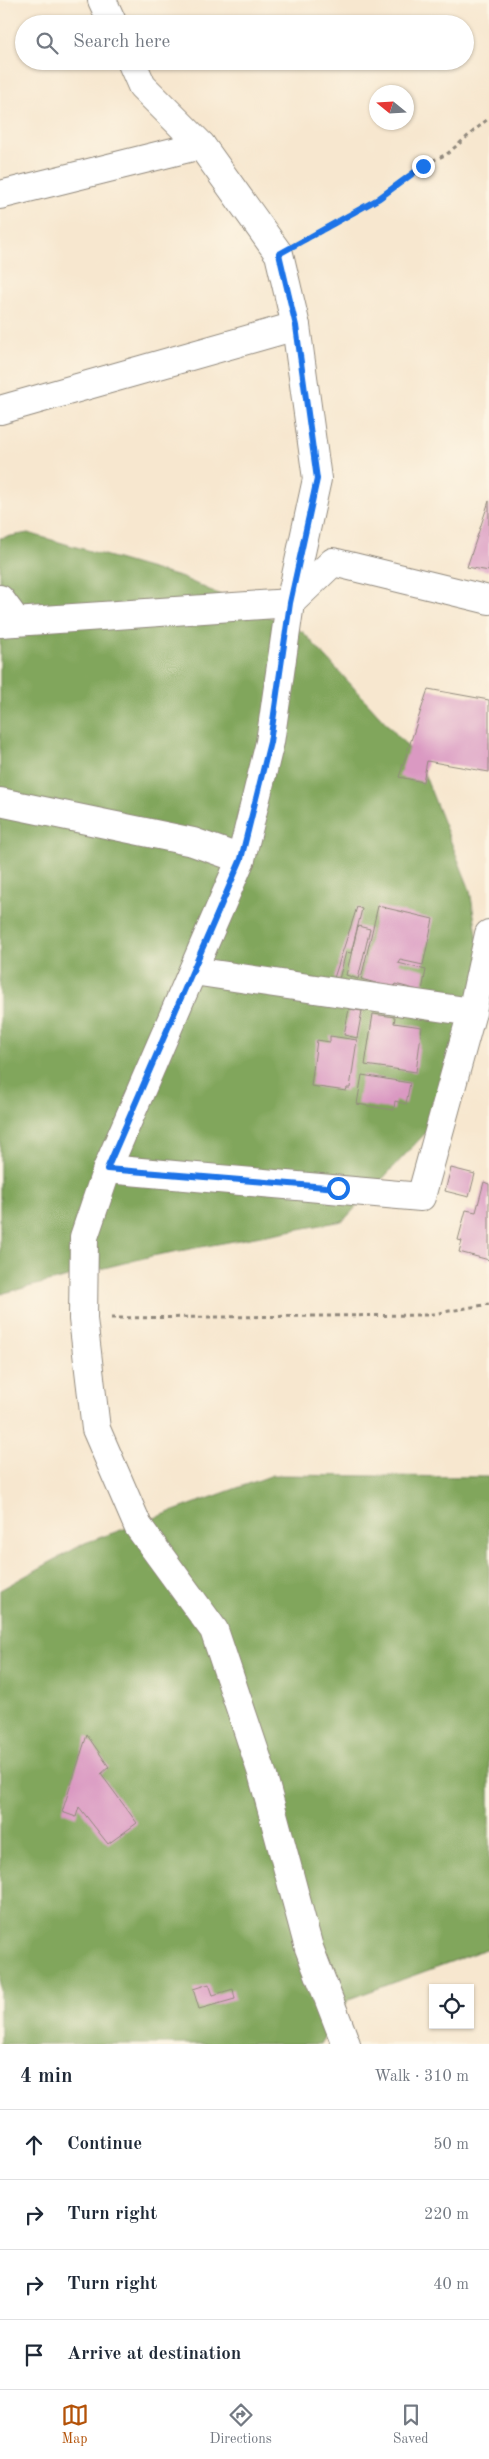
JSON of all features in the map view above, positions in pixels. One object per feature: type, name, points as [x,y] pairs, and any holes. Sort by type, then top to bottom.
[{"type":"street","points":[[102,0],[109,15]]},
{"type":"street","points":[[135,70],[142,86],[201,145],[279,254],[296,326],[317,479],[290,603],[270,742],[241,859],[107,1169],[84,1237],[83,1319],[96,1429],[138,1526],[214,1630],[262,1773],[309,1948],[346,2044]]},
{"type":"street","points":[[0,195],[201,145]]},
{"type":"street","points":[[0,410],[296,326]]},
{"type":"street","points":[[0,599],[9,622],[290,603],[333,562],[489,600]]},
{"type":"street","points":[[0,802],[192,842],[241,859]]},
{"type":"street","points":[[107,1169],[421,1197],[472,1012],[489,934]]},
{"type":"street","points":[[193,971],[472,1012]]},
{"type":"path","points":[[279,254],[378,199],[423,166],[447,154],[489,118]]},
{"type":"path","points":[[83,1319],[427,1316],[489,1304]]},
{"type":"green space","points":[[28,533],[183,578],[303,632],[418,758],[470,890],[489,1010],[447,1110],[343,1221],[152,1256],[0,1294],[0,538]]},
{"type":"green space","points":[[273,1475],[489,1477],[489,1948],[349,1999],[321,2044],[0,2044],[0,1590],[85,1543]]},
{"type":"building","points":[[489,501],[489,571],[467,567]]},
{"type":"building","points":[[428,689],[489,700],[489,772],[427,761],[423,782],[399,777]]},
{"type":"building","points":[[378,906],[433,919],[423,965],[400,960],[398,963],[426,970],[422,991],[395,984],[394,988],[361,979]]},
{"type":"building","points":[[357,907],[362,909],[351,953],[346,952],[339,979],[334,978]]},
{"type":"building","points":[[358,926],[370,929],[358,979],[346,975]]},
{"type":"building","points":[[349,1009],[362,1011],[357,1038],[344,1035]]},
{"type":"building","points":[[373,1014],[395,1017],[394,1023],[422,1027],[416,1072],[365,1065]]},
{"type":"building","points":[[330,1036],[357,1040],[350,1088],[347,1088],[346,1091],[311,1086],[317,1040],[330,1042]]},
{"type":"building","points":[[362,1075],[410,1083],[406,1104],[395,1101],[394,1110],[357,1104]]},
{"type":"building","points":[[451,1168],[475,1174],[469,1197],[445,1191]]},
{"type":"building","points":[[484,1182],[489,1184],[489,1260],[459,1252],[462,1241],[458,1240],[466,1210],[476,1212]]},
{"type":"building","points":[[87,1735],[109,1767],[101,1774],[137,1823],[108,1844],[79,1807],[76,1817],[62,1812]]},
{"type":"building","points":[[209,1984],[213,1995],[233,1989],[235,1999],[199,2009],[193,1989]]},
{"type":"route","points":[[338,1188],[107,1169],[241,859],[270,742],[290,603],[317,479],[296,326],[279,254],[378,199],[423,166]]}]
